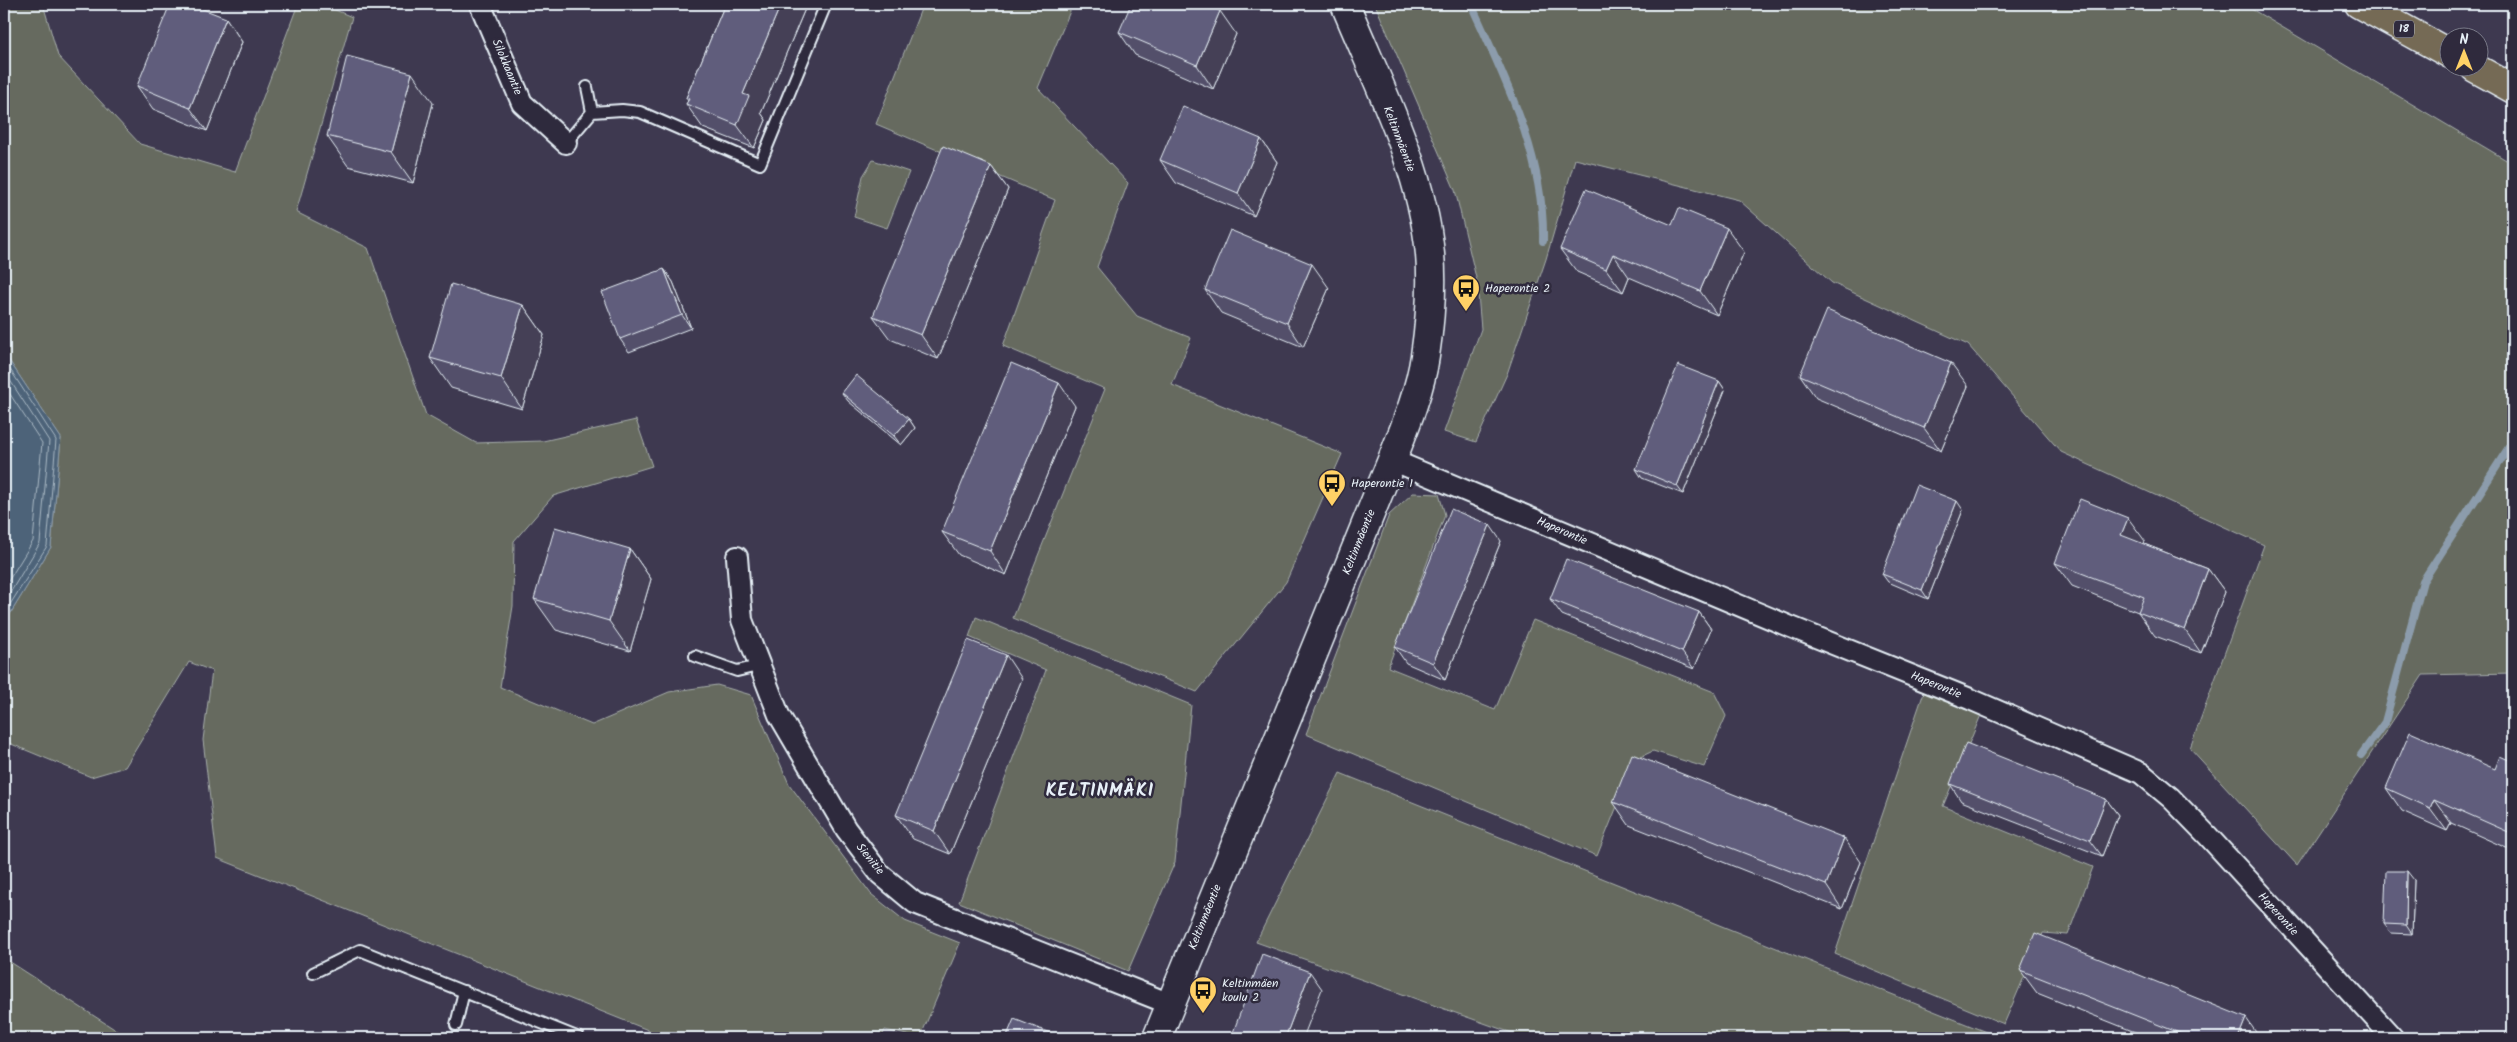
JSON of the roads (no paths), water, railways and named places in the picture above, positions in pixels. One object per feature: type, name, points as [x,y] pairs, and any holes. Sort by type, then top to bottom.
[{"type":"highway","name":"18","points":[[2359,4],[2440,49]]},
{"type":"highway","points":[[2490,76],[2513,89]]},
{"type":"main road","name":"Keltinmäentie","points":[[1157,1038],[1392,460],[1408,419],[1425,357],[1431,295],[1430,253],[1424,212],[1412,172],[1345,4]]},
{"type":"street","name":"Silokkaantie","points":[[480,4],[522,103],[566,143]]},
{"type":"street","name":"Haperontie","points":[[1392,460],[2141,772],[2172,798],[2393,1038]]},
{"type":"street","name":"Sienitie","points":[[737,557],[742,620],[758,666],[779,715],[846,829],[880,874],[915,903],[1170,1004]]},
{"type":"lane","points":[[566,143],[592,112],[622,110],[640,112],[760,164],[826,4]]},
{"type":"lane","points":[[587,87],[592,112]]},
{"type":"lane","points":[[695,656],[737,671],[758,666]]},
{"type":"lane","points":[[313,973],[360,950],[579,1038]]},
{"type":"lane","points":[[456,1025],[464,991]]},
{"type":"water","points":[[4,353],[61,438],[51,547],[4,624]]},
{"type":"waterway","points":[[1471,4],[1509,90],[1530,149],[1542,210],[1543,241]]},
{"type":"waterway","points":[[2361,755],[2385,722],[2423,581],[2513,441]]},
{"type":"place","name":"Haperontie 2","points":[[1466,312]]},
{"type":"place","name":"Haperontie 1","points":[[1332,507]]},
{"type":"place","name":"Keltinmäen koulu 2","points":[[1203,1014]]},
{"type":"district","name":"KELTINMÄKI","points":[[1100,791]]}]
